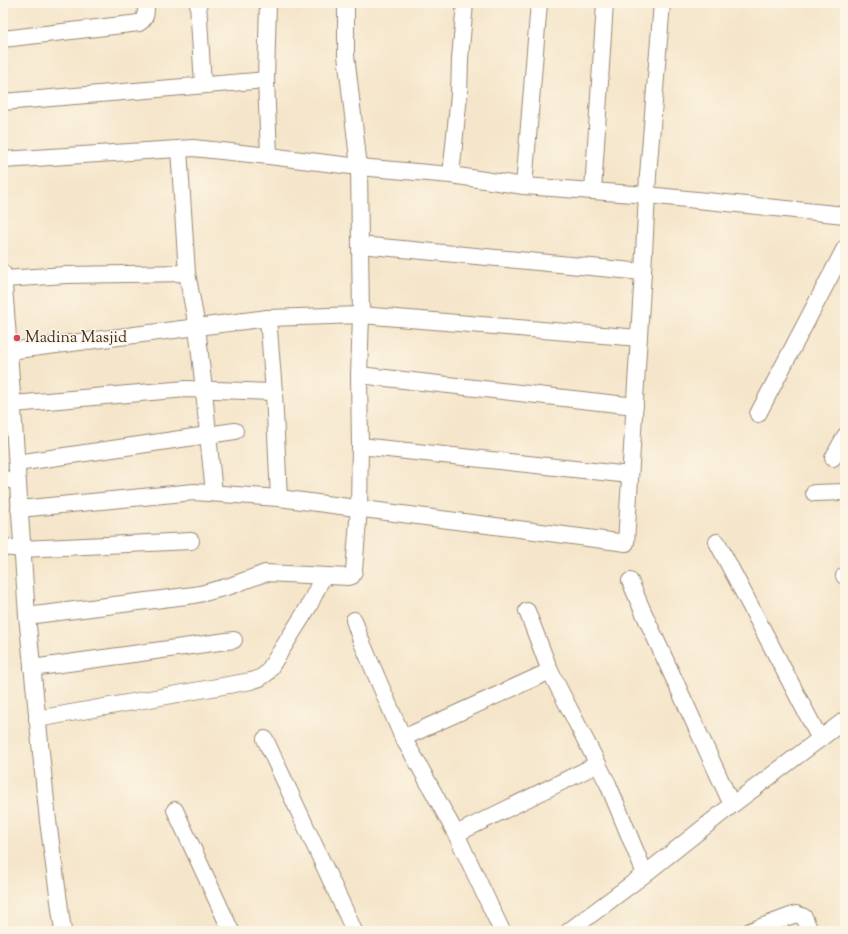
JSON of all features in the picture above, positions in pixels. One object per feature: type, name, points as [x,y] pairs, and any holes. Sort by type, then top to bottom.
[{"type":"street","points":[[3,39],[139,22],[145,17],[146,3]]},
{"type":"street","points":[[198,3],[203,85]]},
{"type":"street","points":[[268,3],[266,80],[269,156]]},
{"type":"street","points":[[27,616],[199,594],[230,586],[265,573],[352,576],[354,571],[359,508],[359,375],[361,314],[359,167],[346,55],[346,3]]},
{"type":"street","points":[[451,175],[459,95],[460,59],[465,3]]},
{"type":"street","points":[[524,186],[539,3]]},
{"type":"street","points":[[593,191],[605,3]]},
{"type":"street","points":[[20,509],[194,492],[214,493],[279,498],[626,543],[647,195],[662,3]]},
{"type":"street","points":[[3,102],[266,80]]},
{"type":"street","points":[[3,160],[194,148],[359,167],[451,175],[524,186],[647,195],[845,215]]},
{"type":"street","points":[[179,149],[187,273],[197,327],[214,493]]},
{"type":"street","points":[[360,245],[643,272]]},
{"type":"street","points":[[758,414],[845,248]]},
{"type":"street","points":[[3,273],[17,463],[10,480],[20,509],[27,616],[37,719],[48,821],[63,931]]},
{"type":"street","points":[[4,279],[66,275],[187,273]]},
{"type":"street","points":[[9,351],[268,318],[361,314],[639,338]]},
{"type":"street","points":[[268,318],[274,392],[279,498]]},
{"type":"street","points":[[359,375],[635,406]]},
{"type":"street","points":[[13,404],[186,389],[274,392]]},
{"type":"street","points":[[17,463],[235,431]]},
{"type":"street","points":[[834,458],[845,436]]},
{"type":"street","points":[[360,446],[630,475]]},
{"type":"street","points":[[814,493],[845,492]]},
{"type":"street","points":[[3,547],[22,548],[191,541]]},
{"type":"street","points":[[717,542],[820,739]]},
{"type":"street","points":[[37,719],[251,681],[260,678],[266,673],[309,606],[323,576]]},
{"type":"street","points":[[630,581],[732,805]]},
{"type":"street","points":[[527,611],[550,671],[608,784],[645,874]]},
{"type":"street","points":[[354,620],[360,638],[403,738],[456,834],[502,931]]},
{"type":"street","points":[[32,668],[234,640]]},
{"type":"street","points":[[403,738],[550,671]]},
{"type":"street","points":[[569,931],[845,720]]},
{"type":"street","points":[[265,739],[354,931]]},
{"type":"street","points":[[456,834],[598,764]]},
{"type":"street","points":[[175,810],[231,931]]},
{"type":"street","points":[[750,931],[796,914],[804,917],[810,931]]},
{"type":"place","name":"Madina Masjid","points":[[17,338]]}]
